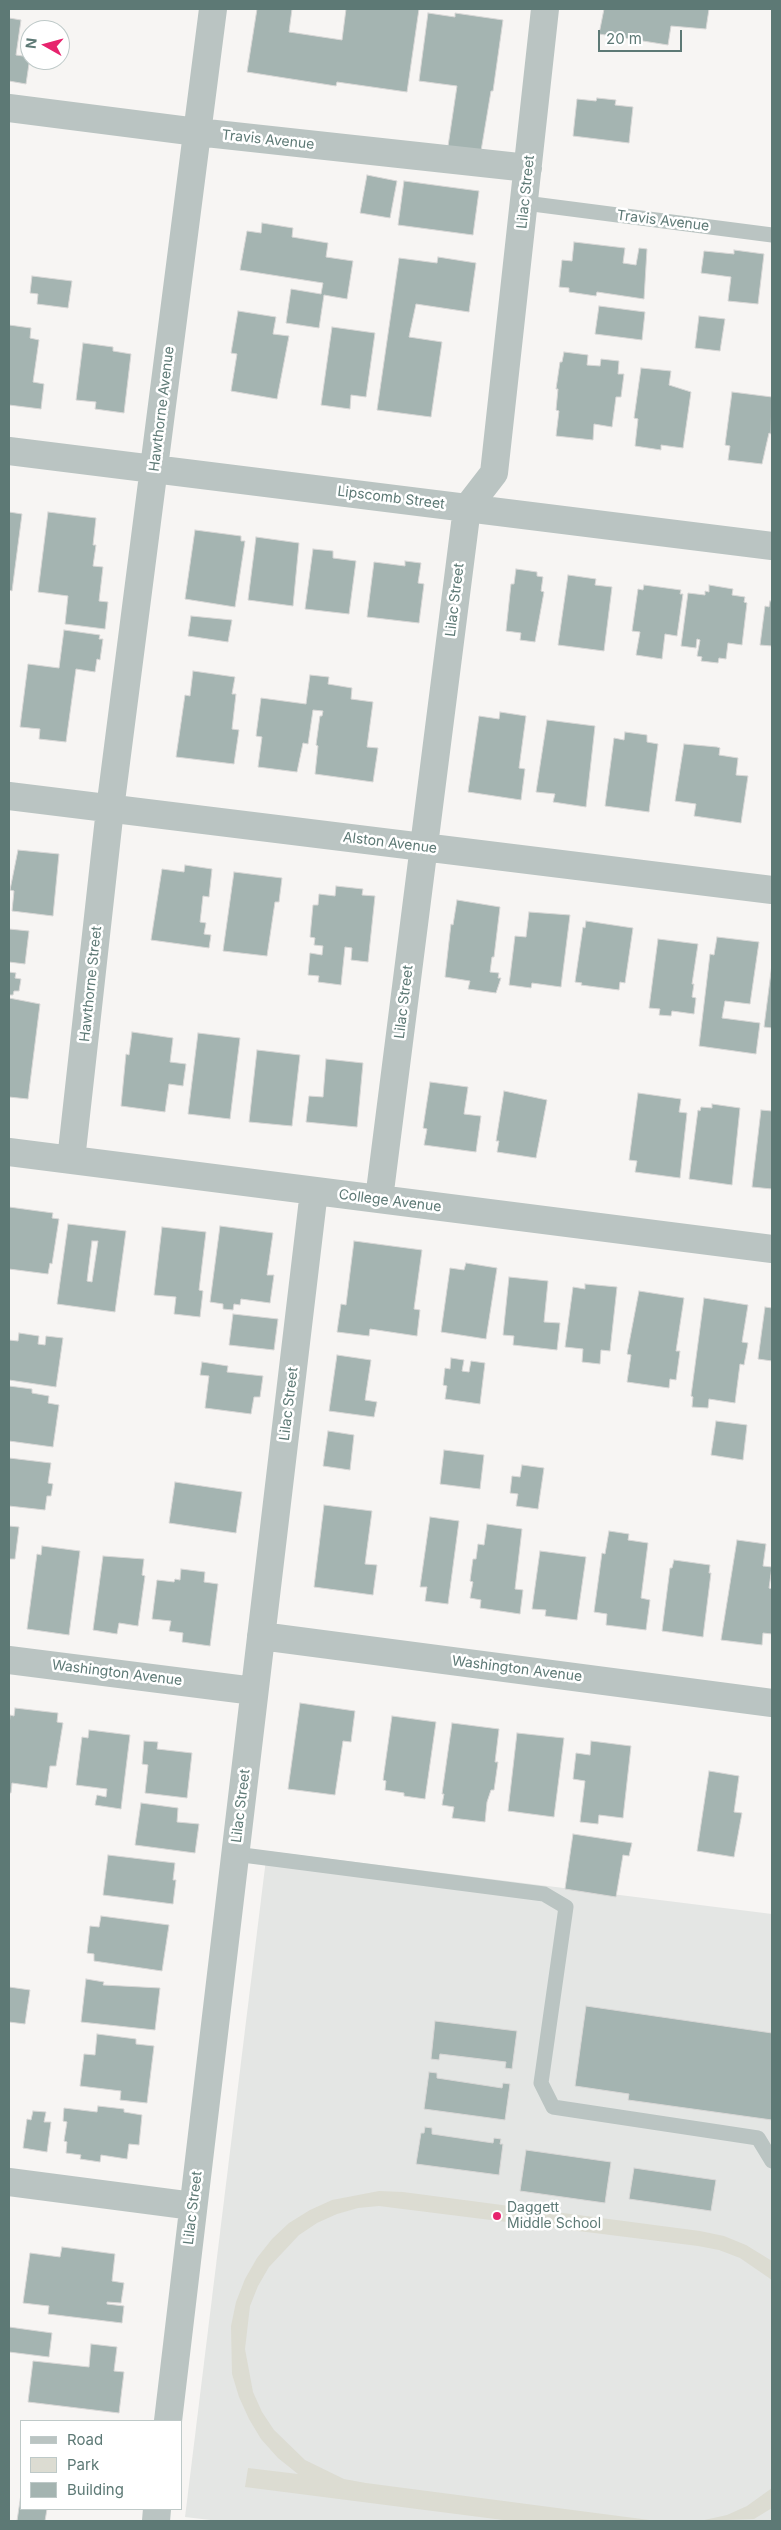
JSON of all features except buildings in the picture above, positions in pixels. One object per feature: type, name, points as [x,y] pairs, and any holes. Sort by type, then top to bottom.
[{"type":"street","name":"Hawthorne Avenue","points":[[110,809],[213,9]]},
{"type":"street","name":"Lilac Street","points":[[379,1199],[467,508],[494,473],[545,9]]},
{"type":"street","name":"Travis Avenue","points":[[9,108],[197,132],[528,168]]},
{"type":"street","name":"Lipscomb Street","points":[[9,451],[772,546]]},
{"type":"street","name":"Alston Avenue","points":[[9,796],[772,890]]},
{"type":"street","name":"Hawthorne Street","points":[[71,1160],[110,809]]},
{"type":"street","name":"College Avenue","points":[[9,1152],[772,1250]]},
{"type":"street","name":"Lilac Street","points":[[168,2420],[314,1191]]},
{"type":"street","name":"Washington Avenue","points":[[261,1636],[772,1703]]},
{"type":"street","name":"Washington Avenue","points":[[9,1660],[254,1691]]},
{"type":"street","points":[[9,2182],[194,2206]]},
{"type":"lane","name":"Travis Avenue","points":[[525,203],[772,235]]},
{"type":"lane","points":[[235,1854],[544,1894],[566,1907],[541,2083],[553,2107],[758,2138],[772,2162]]},
{"type":"shaded area","name":"Daggett Middle School","points":[[267,1851],[772,1914],[772,2521],[219,2521],[185,2517]]},
{"type":"green space","points":[[379,2191],[403,2192],[700,2231],[724,2236],[746,2245],[772,2261],[772,2280],[740,2258],[719,2250],[698,2246],[379,2206],[358,2208],[337,2214],[317,2223],[299,2235],[269,2267],[258,2286],[250,2306],[245,2349],[253,2392],[262,2412],[274,2430],[305,2460],[344,2479],[366,2483],[657,2521],[511,2521],[245,2487],[248,2468],[298,2474],[278,2458],[261,2439],[239,2397],[232,2374],[231,2326],[236,2302],[245,2279],[257,2258],[272,2239],[289,2223],[310,2210],[332,2200]]},
{"type":"green space","points":[[772,2488],[772,2508],[754,2519],[700,2521],[727,2515],[747,2506]]},
{"type":"place","name":"Daggett Middle School","points":[[497,2216]]}]
